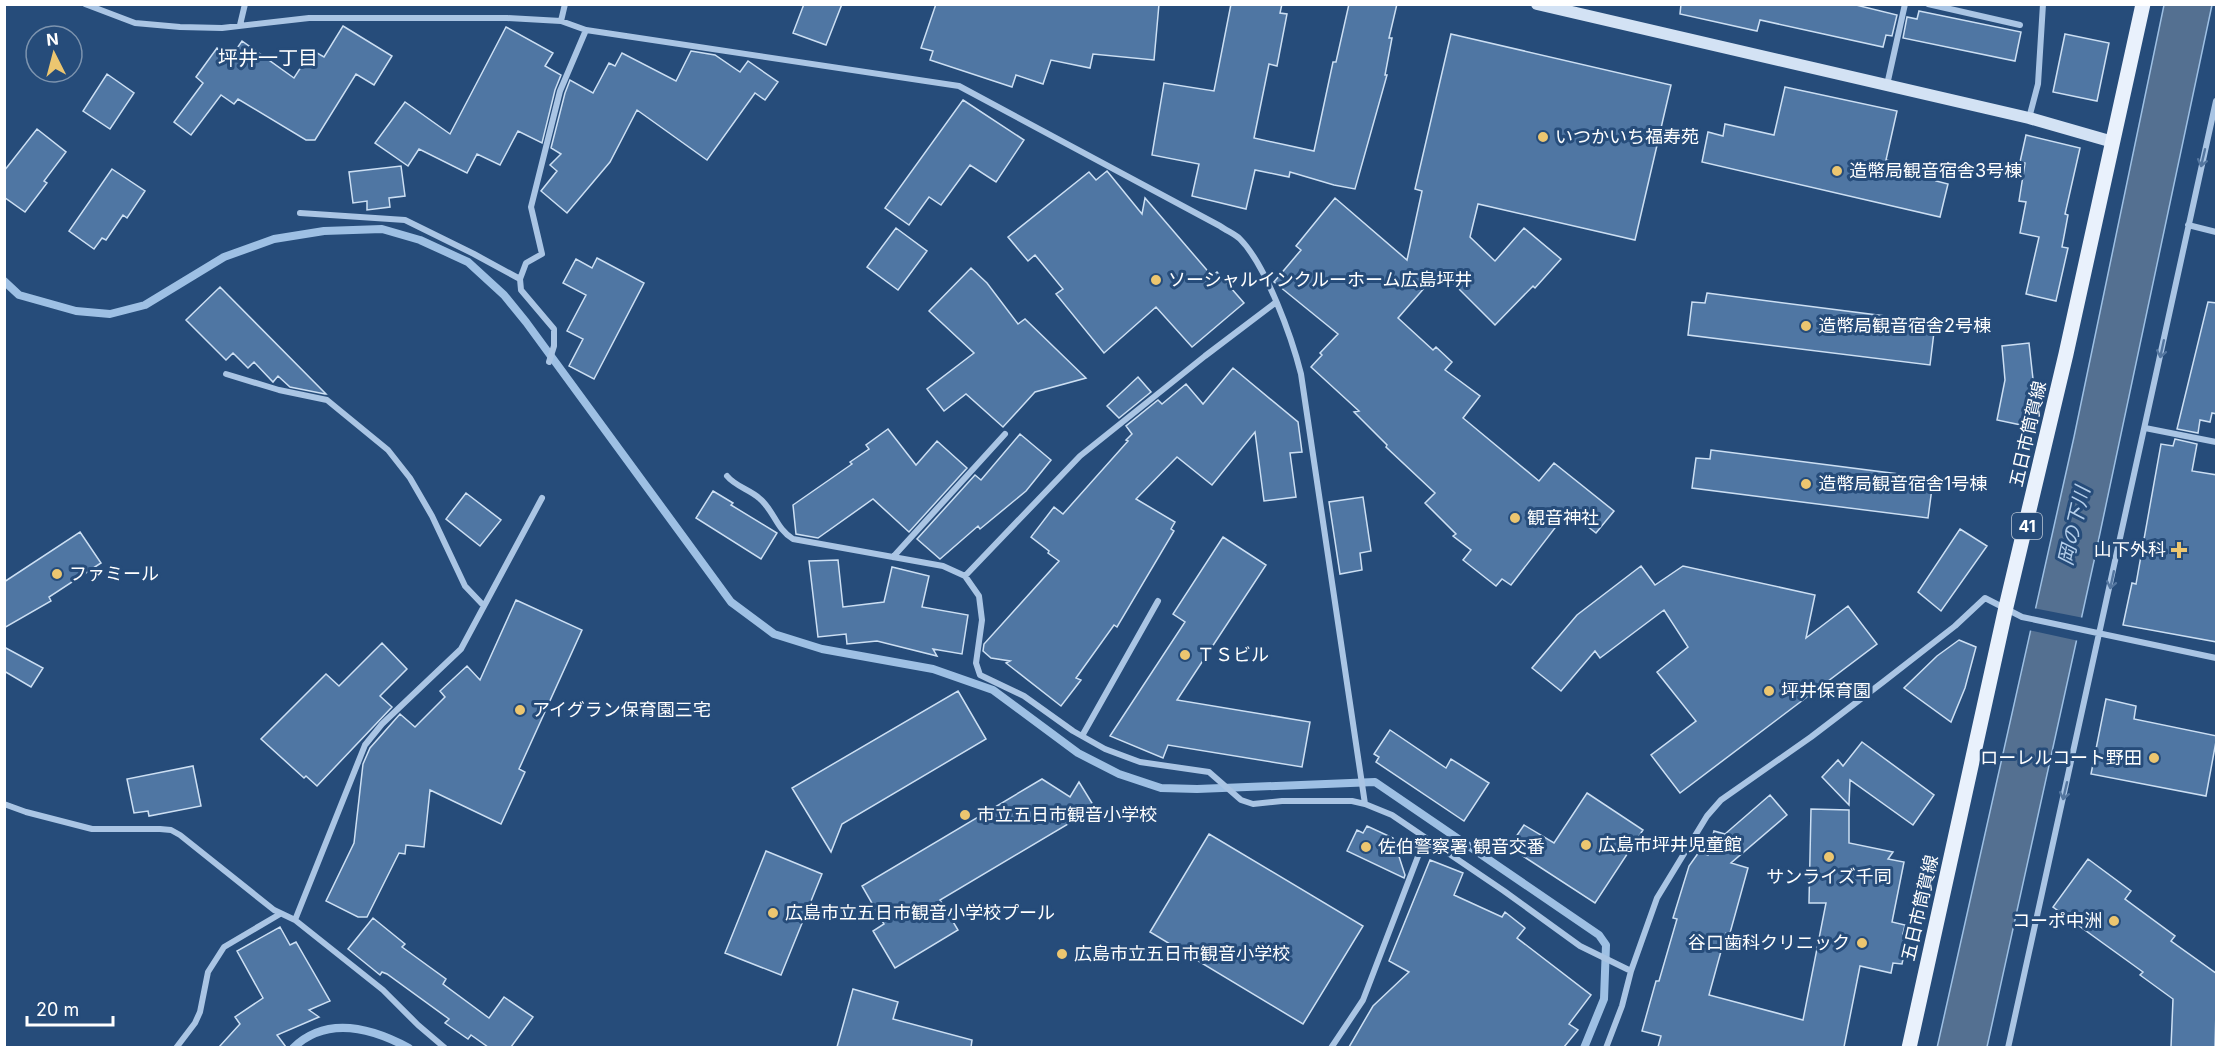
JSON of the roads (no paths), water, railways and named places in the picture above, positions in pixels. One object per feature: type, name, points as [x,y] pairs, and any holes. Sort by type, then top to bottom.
[{"type":"main road","name":"五日市筒賀線","points":[[1909,1047],[2006,607],[2064,366],[2143,4]]},
{"type":"street","points":[[85,4],[135,23],[222,28],[309,18],[507,18],[561,21],[586,30],[959,86],[1221,226],[1239,239],[1256,261],[1293,342],[1301,374],[1365,804]]},
{"type":"street","points":[[240,26],[245,4]]},
{"type":"street","points":[[561,21],[565,4]]},
{"type":"street","points":[[1537,4],[1574,8],[1887,86],[2029,118],[2113,142]]},
{"type":"street","points":[[1887,86],[1905,4]]},
{"type":"street","points":[[1928,4],[2020,25]]},
{"type":"street","points":[[2029,118],[2038,84],[2043,4]]},
{"type":"street","points":[[549,362],[554,346],[554,329],[521,290],[520,279],[526,263],[542,254],[531,207],[561,91],[586,30]]},
{"type":"street","points":[[2008,1047],[2217,101]]},
{"type":"street","points":[[300,213],[405,220],[520,279]]},
{"type":"street","points":[[2188,225],[2217,232]]},
{"type":"street","points":[[965,576],[1080,456],[1275,303]]},
{"type":"street","points":[[226,374],[279,390],[327,400],[387,450],[410,478],[432,516],[465,586],[484,606]]},
{"type":"street","points":[[2145,428],[2217,441]]},
{"type":"street","points":[[893,557],[1005,434]]},
{"type":"street","points":[[727,476],[765,503],[784,535],[793,539],[943,566],[965,576],[979,596],[982,620],[976,667],[980,675],[1024,696],[1105,749],[1140,762],[1205,771],[1217,778],[1241,800],[1253,804],[1282,801],[1353,801],[1392,815],[1580,946],[1632,971]]},
{"type":"street","points":[[295,920],[365,745],[382,724],[460,649],[542,498]]},
{"type":"street","points":[[1606,1047],[1623,1006],[1656,898],[1707,816],[1721,800],[1874,689],[1955,626],[1985,598],[2022,617],[2217,658]]},
{"type":"street","points":[[1082,736],[1158,601]]},
{"type":"street","points":[[4,804],[92,829],[171,830],[180,834],[280,914],[295,920],[383,990],[418,1025],[445,1047]]},
{"type":"street","points":[[1331,1047],[1363,1000],[1425,838]]},
{"type":"street","points":[[176,1047],[195,1023],[200,1012],[208,972],[224,947],[280,914]]},
{"type":"water","name":"岡の下川","points":[[2164,5],[2212,5],[2096,552],[1987,1047],[1937,1048],[2074,437]]},
{"type":"waterway","points":[[4,281],[19,295],[76,311],[110,314],[145,305],[224,257],[274,239],[324,231],[382,229],[420,240],[468,262],[504,295],[526,322],[731,602],[774,634],[822,649],[933,669],[993,690],[1078,753],[1119,774],[1161,788],[1197,789],[1375,782],[1599,935],[1606,945],[1604,999],[1584,1048]]},
{"type":"waterway","points":[[293,1048],[320,1031],[335,1028],[350,1028],[380,1035],[409,1048]]},
{"type":"place","name":"いつかいち福寿苑","points":[[1543,137]]},
{"type":"place","name":"造幣局観音宿舎3号棟","points":[[1837,171]]},
{"type":"place","name":"ソーシャルインクルーホーム広島坪井","points":[[1156,280]]},
{"type":"place","name":"造幣局観音宿舎2号棟","points":[[1806,326]]},
{"type":"place","name":"造幣局観音宿舎1号棟","points":[[1806,484]]},
{"type":"place","name":"観音神社","points":[[1515,518]]},
{"type":"place","name":"山下外科","points":[[2179,550]]},
{"type":"place","name":"ファミール","points":[[57,574]]},
{"type":"place","name":"ＴＳビル","points":[[1185,655]]},
{"type":"place","name":"坪井保育園","points":[[1769,691]]},
{"type":"place","name":"アイグラン保育園三宅","points":[[520,710]]},
{"type":"place","name":"ローレルコート野田","points":[[2154,758]]},
{"type":"place","name":"市立五日市観音小学校","points":[[965,815]]},
{"type":"place","name":"広島市坪井児童館","points":[[1586,845]]},
{"type":"place","name":"佐伯警察署 観音交番","points":[[1366,847]]},
{"type":"place","name":"サンライズ千同","points":[[1829,857]]},
{"type":"place","name":"広島市立五日市観音小学校プール","points":[[773,913]]},
{"type":"place","name":"コーポ中洲","points":[[2114,921]]},
{"type":"place","name":"谷口歯科クリニック","points":[[1862,943]]},
{"type":"place","name":"広島市立五日市観音小学校","points":[[1062,954]]},
{"type":"district","name":"坪井一丁目","points":[[268,58]]}]
